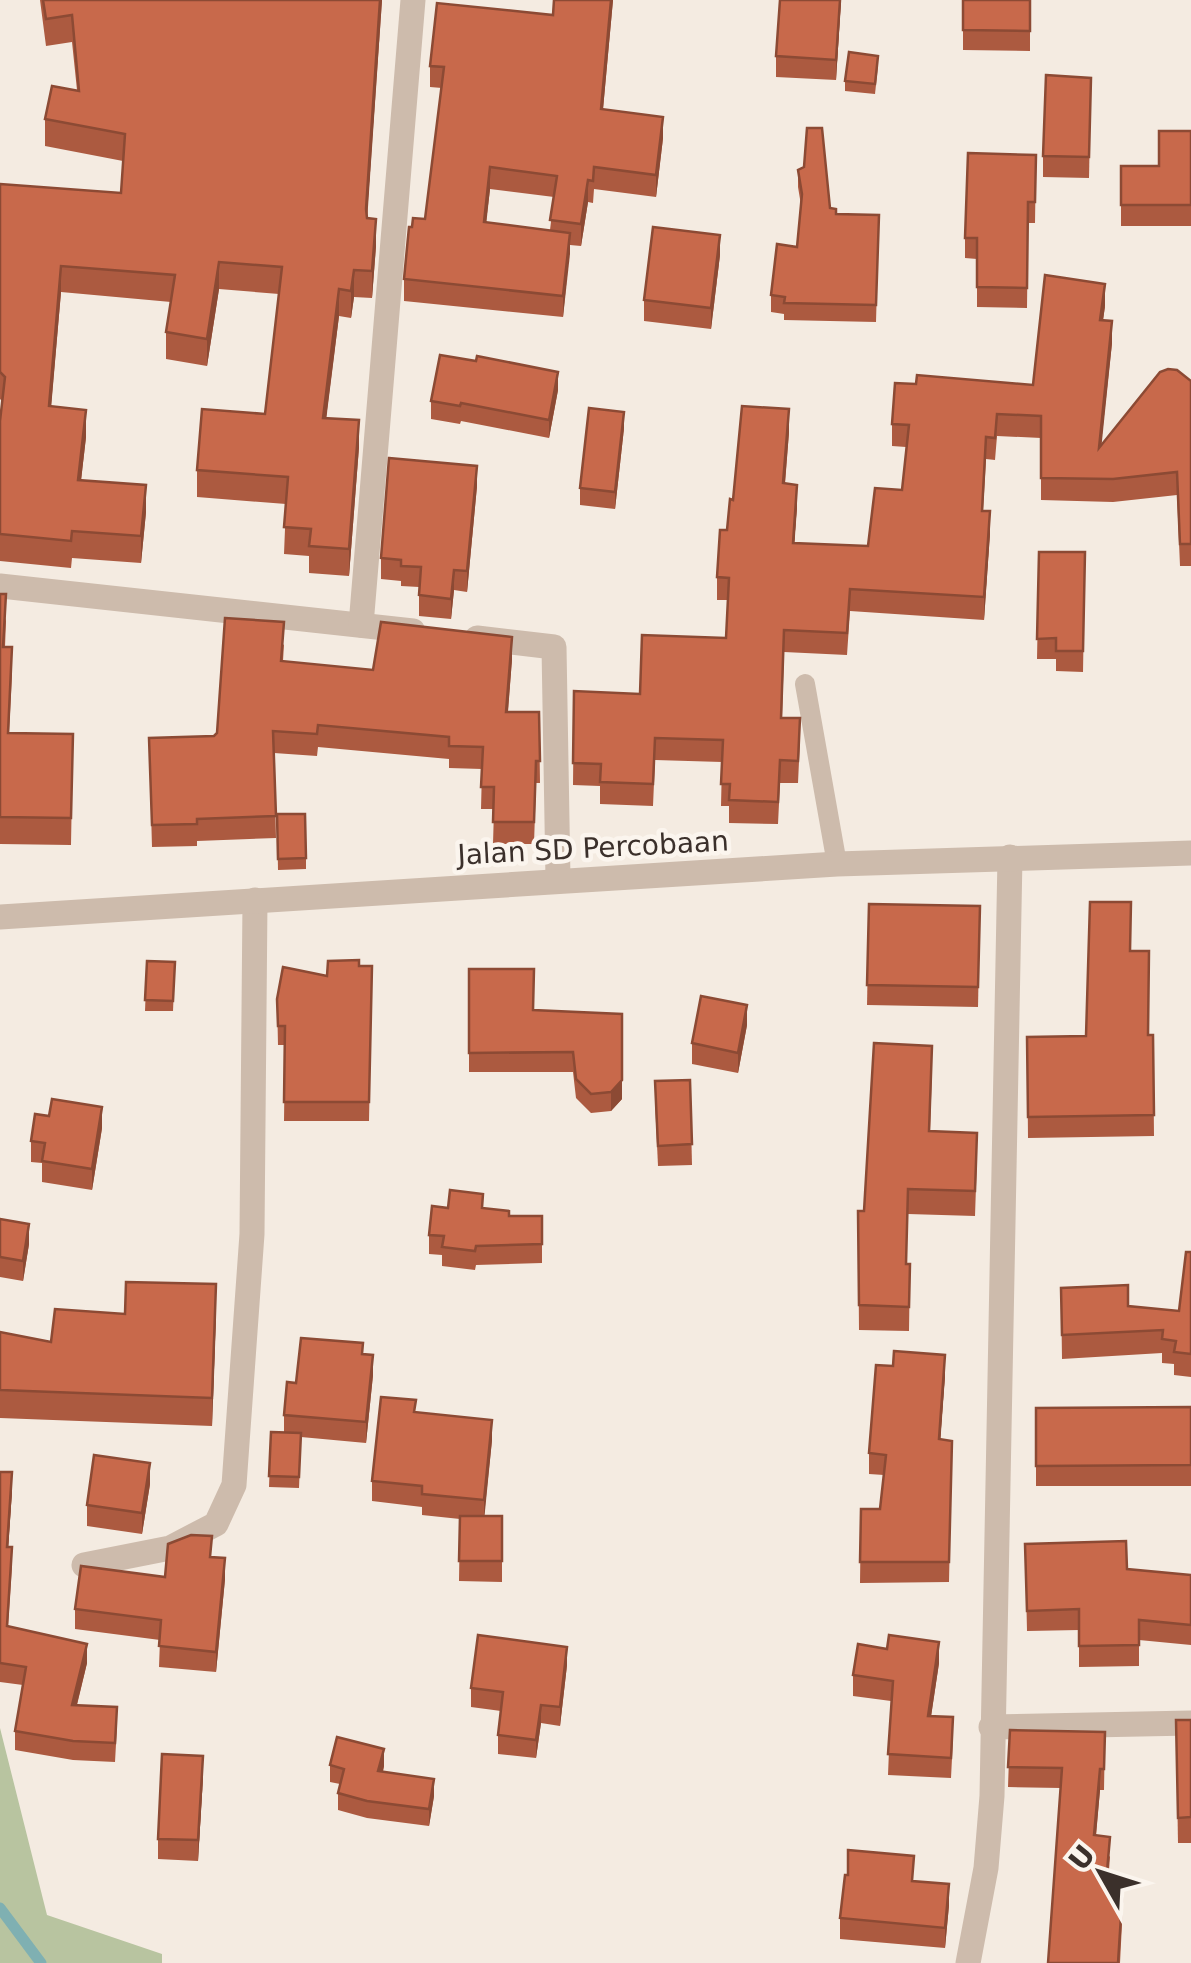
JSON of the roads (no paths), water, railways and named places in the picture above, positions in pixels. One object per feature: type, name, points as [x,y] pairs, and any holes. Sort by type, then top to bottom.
[{"type":"street","points":[[360,625],[413,0]]},
{"type":"street","points":[[0,586],[554,646],[558,880]]},
{"type":"street","name":"Jalan SD Percobaan","points":[[0,917],[837,864],[1191,853]]},
{"type":"street","points":[[968,1963],[986,1868],[992,1796],[1010,857]]},
{"type":"street","points":[[84,1564],[170,1548],[216,1524],[234,1484],[252,1234],[256,900]]},
{"type":"street","points":[[991,1727],[1191,1723]]},
{"type":"lane","points":[[804,684],[837,864]]},
{"type":"waterway","points":[[0,1908],[41,1963]]}]
